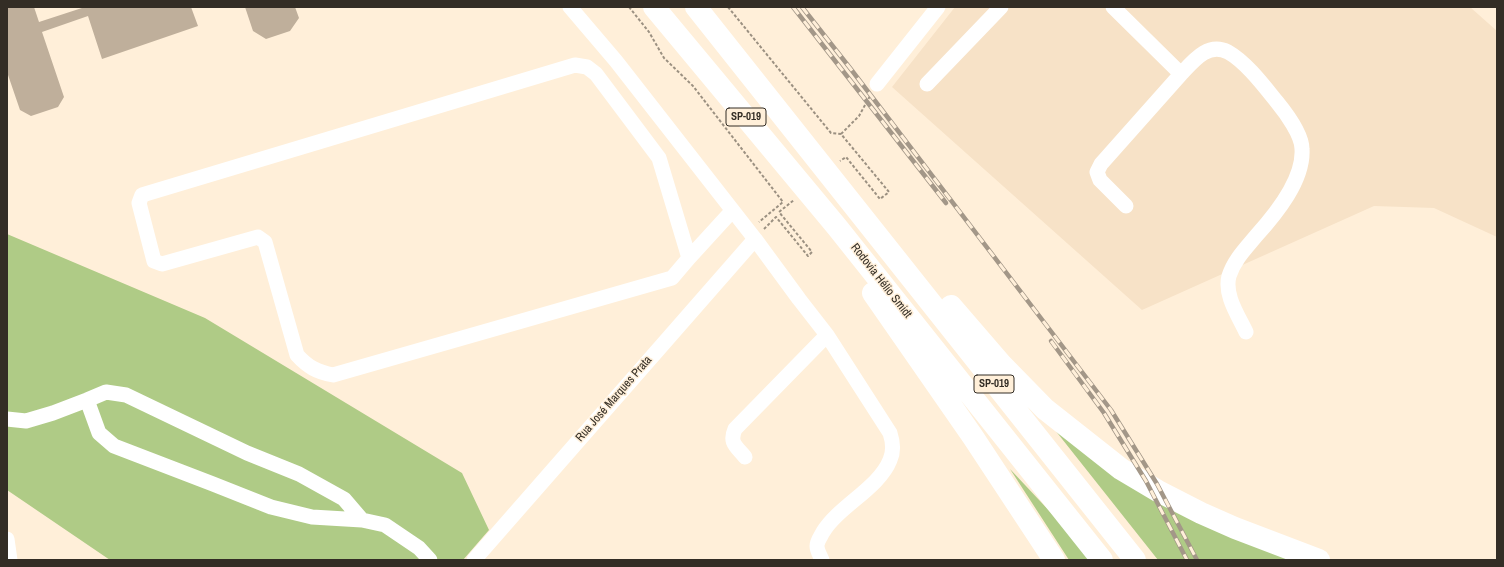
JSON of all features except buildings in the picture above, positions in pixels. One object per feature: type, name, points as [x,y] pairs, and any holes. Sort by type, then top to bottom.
[{"type":"highway","name":"Rodovia Hélio Smidt","points":[[654,7],[837,227],[1102,560]]},
{"type":"highway","name":"SP-019","points":[[696,7],[1135,560]]},
{"type":"highway","points":[[856,207],[921,270],[1021,386],[1045,409],[1095,450],[1121,469],[1158,491],[1195,510],[1234,528],[1319,560]]},
{"type":"highway","points":[[837,227],[857,268],[876,299],[936,383],[1054,560]]},
{"type":"lane","points":[[570,7],[616,61],[732,211],[758,235],[799,299],[827,335],[890,433],[893,443],[893,453],[886,468],[828,524],[817,545],[818,552],[822,560]]},
{"type":"lane","points":[[877,84],[938,7]]},
{"type":"lane","points":[[926,84],[1001,7]]},
{"type":"lane","points":[[1113,7],[1181,74]]},
{"type":"lane","points":[[1126,206],[1100,180],[1097,172],[1101,164],[1181,74],[1199,56],[1211,50],[1221,48],[1235,56],[1282,109],[1299,137],[1302,149],[1301,162],[1297,177],[1288,193],[1274,216],[1237,258],[1229,276],[1228,282],[1231,299],[1246,332]]},
{"type":"lane","points":[[689,258],[659,158],[596,74],[587,67],[575,65],[142,195],[138,203],[154,261],[162,264],[258,237],[265,242],[297,355],[305,364],[320,372],[333,375],[672,278],[732,211]]},
{"type":"lane","name":"Rua José Marques Prata","points":[[474,560],[758,235]]},
{"type":"lane","points":[[745,457],[734,444],[732,437],[736,429],[827,335]]},
{"type":"lane","points":[[7,419],[26,421],[53,413],[106,392],[126,395],[247,453],[299,474],[344,499],[362,520]]},
{"type":"lane","points":[[87,400],[99,433],[114,446],[271,507],[312,517],[362,520],[385,525],[419,548],[430,560]]},
{"type":"lane","points":[[7,539],[10,560]]},
{"type":"path","points":[[629,7],[649,32],[664,58],[693,86],[783,202],[759,222],[758,235]]},
{"type":"path","points":[[728,7],[831,133],[841,134],[859,116],[877,84]]},
{"type":"shaded area","points":[[955,7],[1470,7],[1497,31],[1497,237],[1434,208],[1374,206],[1142,310],[892,87]]},
{"type":"green space","points":[[7,234],[205,318],[462,473],[489,530],[463,560],[110,560],[7,490]]},
{"type":"green space","points":[[1051,425],[1306,560],[1158,560]]},
{"type":"green space","points":[[1010,469],[1085,549],[1094,560],[1069,560]]},
{"type":"railway","points":[[793,7],[946,203]]},
{"type":"railway","points":[[802,7],[1111,410],[1157,484],[1197,560]]},
{"type":"railway","points":[[1051,341],[1104,413],[1146,481],[1187,560]]}]
